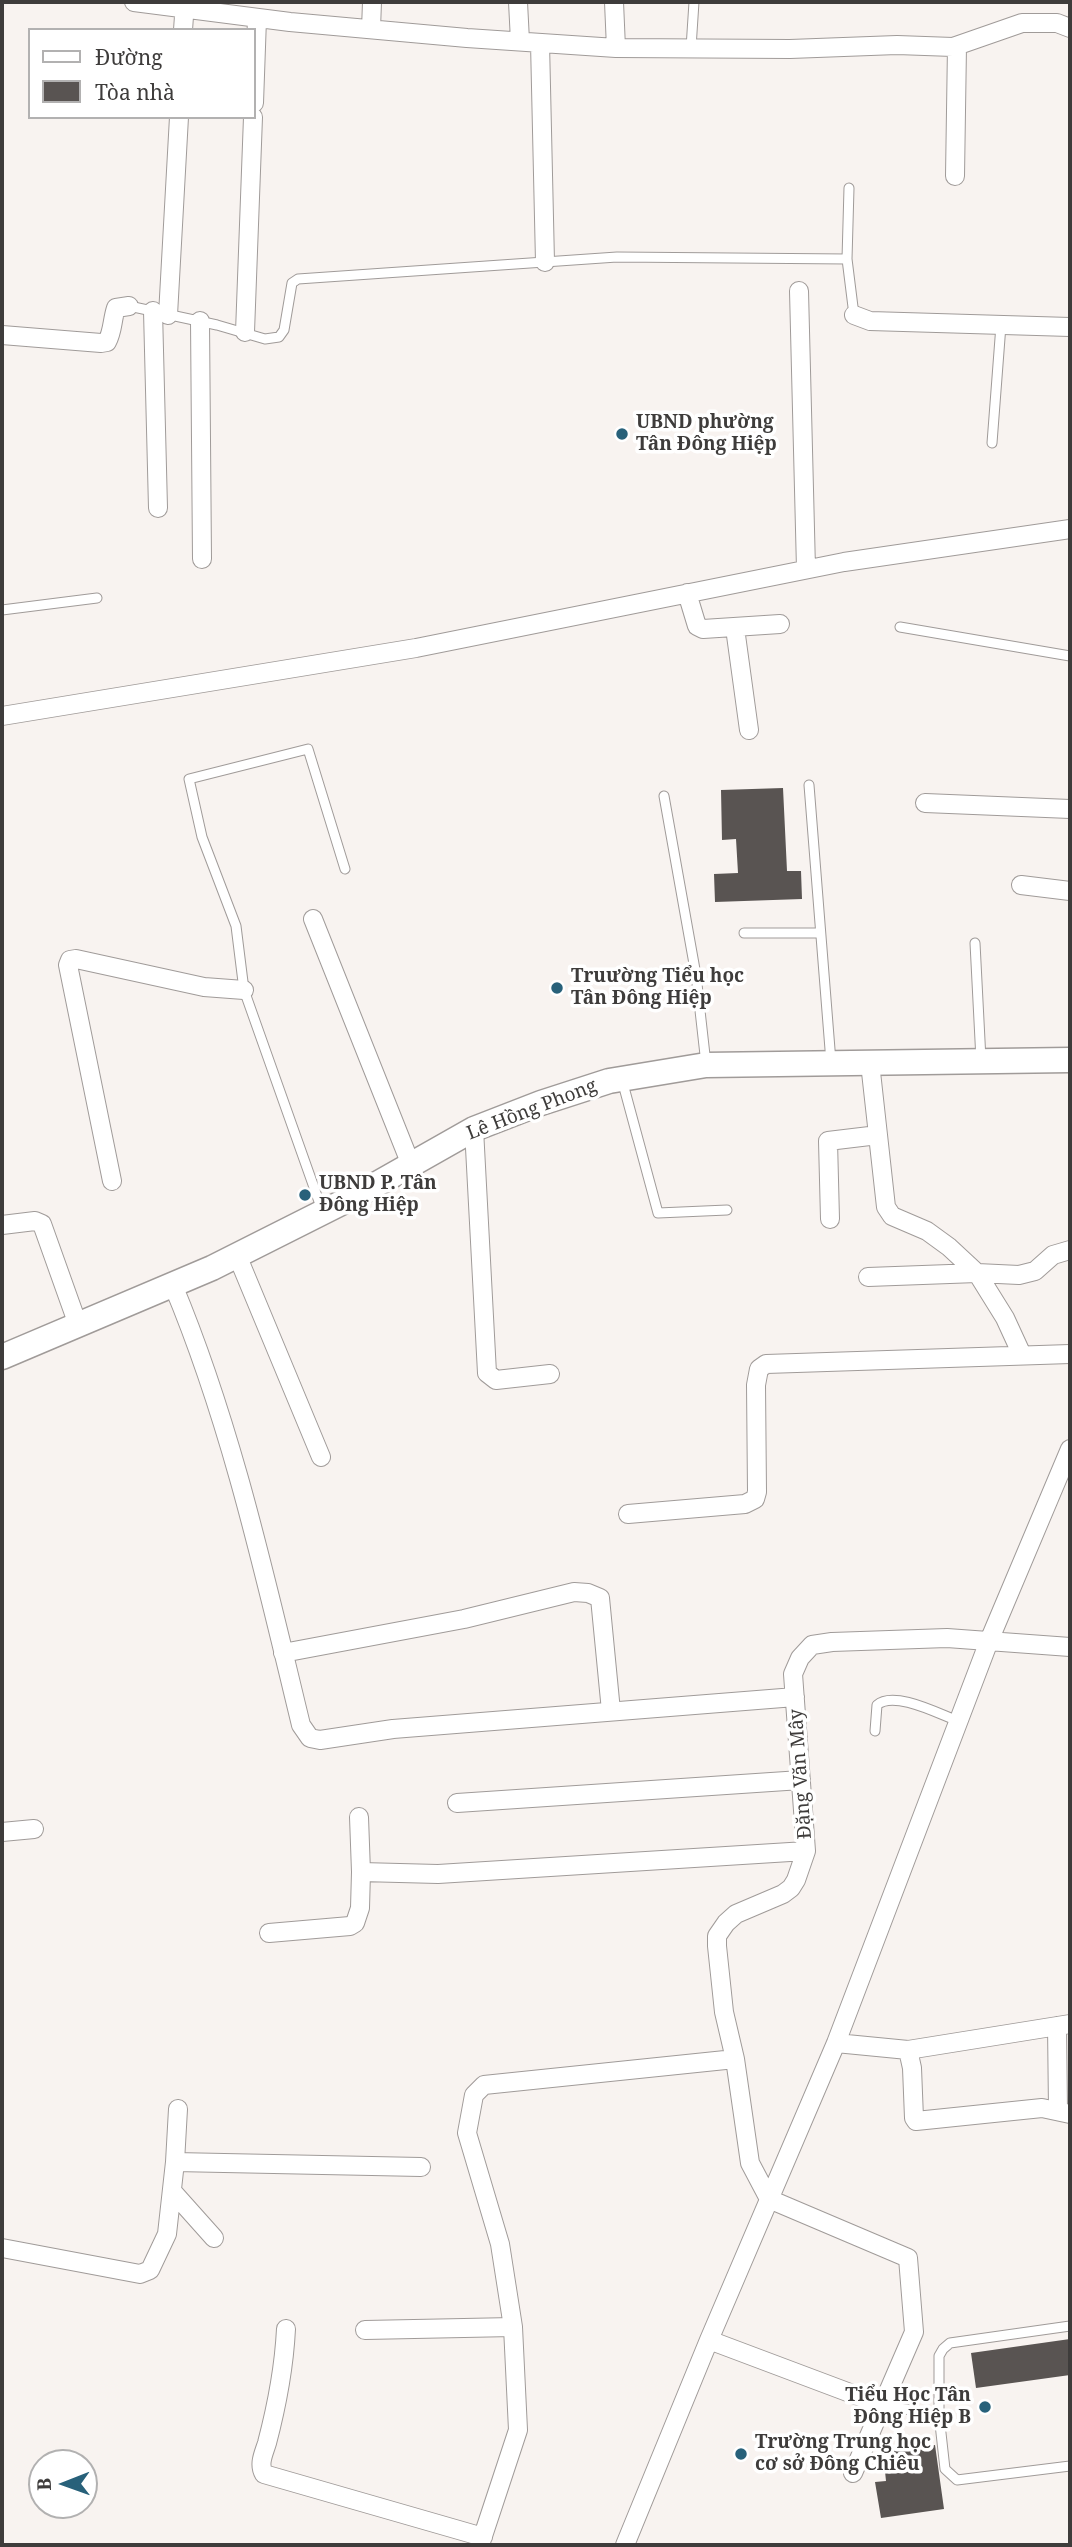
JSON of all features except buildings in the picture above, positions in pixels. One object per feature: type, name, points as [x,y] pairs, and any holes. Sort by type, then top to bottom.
[{"type":"main road","name":"Lê Hồng Phong","points":[[2,1357],[237,1255],[323,1212],[474,1129],[622,1078],[706,1065],[1070,1060]]},
{"type":"street","points":[[139,2],[185,6],[257,19],[616,48],[957,46],[1022,23],[1057,23],[1070,28]]},
{"type":"street","points":[[371,29],[372,2]]},
{"type":"street","points":[[518,2],[520,41]]},
{"type":"street","points":[[614,2],[616,48]]},
{"type":"street","points":[[183,28],[185,6]]},
{"type":"street","points":[[256,47],[257,19]]},
{"type":"street","points":[[540,43],[545,262]]},
{"type":"street","points":[[955,176],[957,46]]},
{"type":"street","points":[[158,508],[160,313],[179,119]]},
{"type":"street","points":[[245,332],[253,119]]},
{"type":"street","points":[[799,291],[806,569]]},
{"type":"street","points":[[2,335],[107,342],[112,333],[116,308],[129,306]]},
{"type":"street","points":[[854,315],[870,321],[1070,327]]},
{"type":"street","points":[[200,321],[202,559]]},
{"type":"street","points":[[2,716],[416,648],[806,569],[1070,529]]},
{"type":"street","points":[[687,593],[697,626],[703,629],[780,624]]},
{"type":"street","points":[[735,628],[749,730]]},
{"type":"street","points":[[925,803],[1070,809]]},
{"type":"street","points":[[1021,885],[1070,891]]},
{"type":"street","points":[[313,919],[411,1165]]},
{"type":"street","points":[[112,1181],[68,965],[70,960],[76,959],[204,987],[244,990]]},
{"type":"street","points":[[870,1063],[886,1208],[892,1216],[927,1231],[977,1273],[998,1306],[1022,1355]]},
{"type":"street","points":[[474,1129],[487,1373],[496,1380],[550,1374]]},
{"type":"street","points":[[830,1219],[828,1142],[877,1135]]},
{"type":"street","points":[[2,1225],[35,1221],[42,1224],[78,1325]]},
{"type":"street","points":[[867,1276],[1027,1273],[1053,1255],[1070,1250]]},
{"type":"street","points":[[237,1255],[321,1457]]},
{"type":"street","points":[[173,1284],[191,1327],[246,1501],[301,1725],[310,1738],[320,1740],[393,1729],[795,1697]]},
{"type":"street","points":[[628,1514],[745,1504],[755,1499],[756,1385],[759,1369],[766,1364],[1070,1354]]},
{"type":"street","points":[[625,2545],[836,2043],[989,1641],[1070,1449]]},
{"type":"street","points":[[284,1653],[464,1619],[574,1592],[588,1592],[600,1598],[611,1712]]},
{"type":"street","name":"Đặng Văn Mây","points":[[769,2199],[750,2163],[735,2059],[724,2012],[718,1936],[736,1914],[791,1888],[806,1851],[793,1674],[800,1658],[812,1645],[832,1642],[947,1638],[1070,1647]]},
{"type":"street","points":[[457,1803],[801,1780]]},
{"type":"street","points":[[269,1933],[350,1926],[355,1923],[360,1908],[359,1817]]},
{"type":"street","points":[[2,1832],[34,1829]]},
{"type":"street","points":[[361,1872],[438,1874],[806,1851]]},
{"type":"street","points":[[836,2043],[908,2050],[1063,2025],[1064,2112],[1042,2108],[916,2121],[908,2050]]},
{"type":"street","points":[[286,2329],[285,2359],[275,2413],[261,2464],[264,2474],[482,2541],[519,2430],[513,2327],[500,2244],[468,2142],[467,2133],[474,2095],[484,2085],[735,2059]]},
{"type":"street","points":[[2,2248],[140,2274],[150,2270],[163,2246],[172,2191],[178,2109]]},
{"type":"street","points":[[175,2162],[421,2167]]},
{"type":"street","points":[[172,2191],[214,2238]]},
{"type":"street","points":[[769,2199],[908,2258],[914,2332],[853,2473]]},
{"type":"street","points":[[365,2330],[513,2327]]},
{"type":"street","points":[[709,2340],[882,2405]]},
{"type":"lane","points":[[691,48],[694,2]]},
{"type":"lane","points":[[849,188],[847,259],[854,315]]},
{"type":"lane","points":[[129,306],[245,332],[265,340],[279,337],[284,330],[293,280],[617,257],[847,259]]},
{"type":"lane","points":[[992,443],[1001,325]]},
{"type":"lane","points":[[2,610],[97,598]]},
{"type":"lane","points":[[900,627],[1070,656]]},
{"type":"lane","points":[[323,1212],[244,990],[236,926],[202,837],[189,779],[308,749],[345,869]]},
{"type":"lane","points":[[809,785],[831,1063]]},
{"type":"lane","points":[[664,796],[696,975],[706,1065]]},
{"type":"lane","points":[[744,933],[819,933]]},
{"type":"lane","points":[[975,943],[981,1062]]},
{"type":"lane","points":[[622,1078],[658,1213],[727,1210]]},
{"type":"lane","points":[[875,1731],[877,1706],[888,1699],[909,1703],[958,1721]]},
{"type":"lane","points":[[1070,2326],[950,2343],[943,2348],[939,2356],[939,2415],[945,2469],[957,2480],[1070,2466]]},
{"type":"lane","points":[[882,2405],[939,2415]]},
{"type":"place","name":"UBND phường Tân Đông Hiệp","points":[[622,434]]},
{"type":"place","name":"Truường Tiểu học Tân Đông Hiệp","points":[[557,988]]},
{"type":"place","name":"UBND P. Tân Đông Hiệp","points":[[305,1195]]},
{"type":"place","name":"Tiểu Học Tân Đông Hiệp B","points":[[985,2407]]},
{"type":"place","name":"Trường Trung học cơ sở Đông Chiêu","points":[[741,2454]]}]
